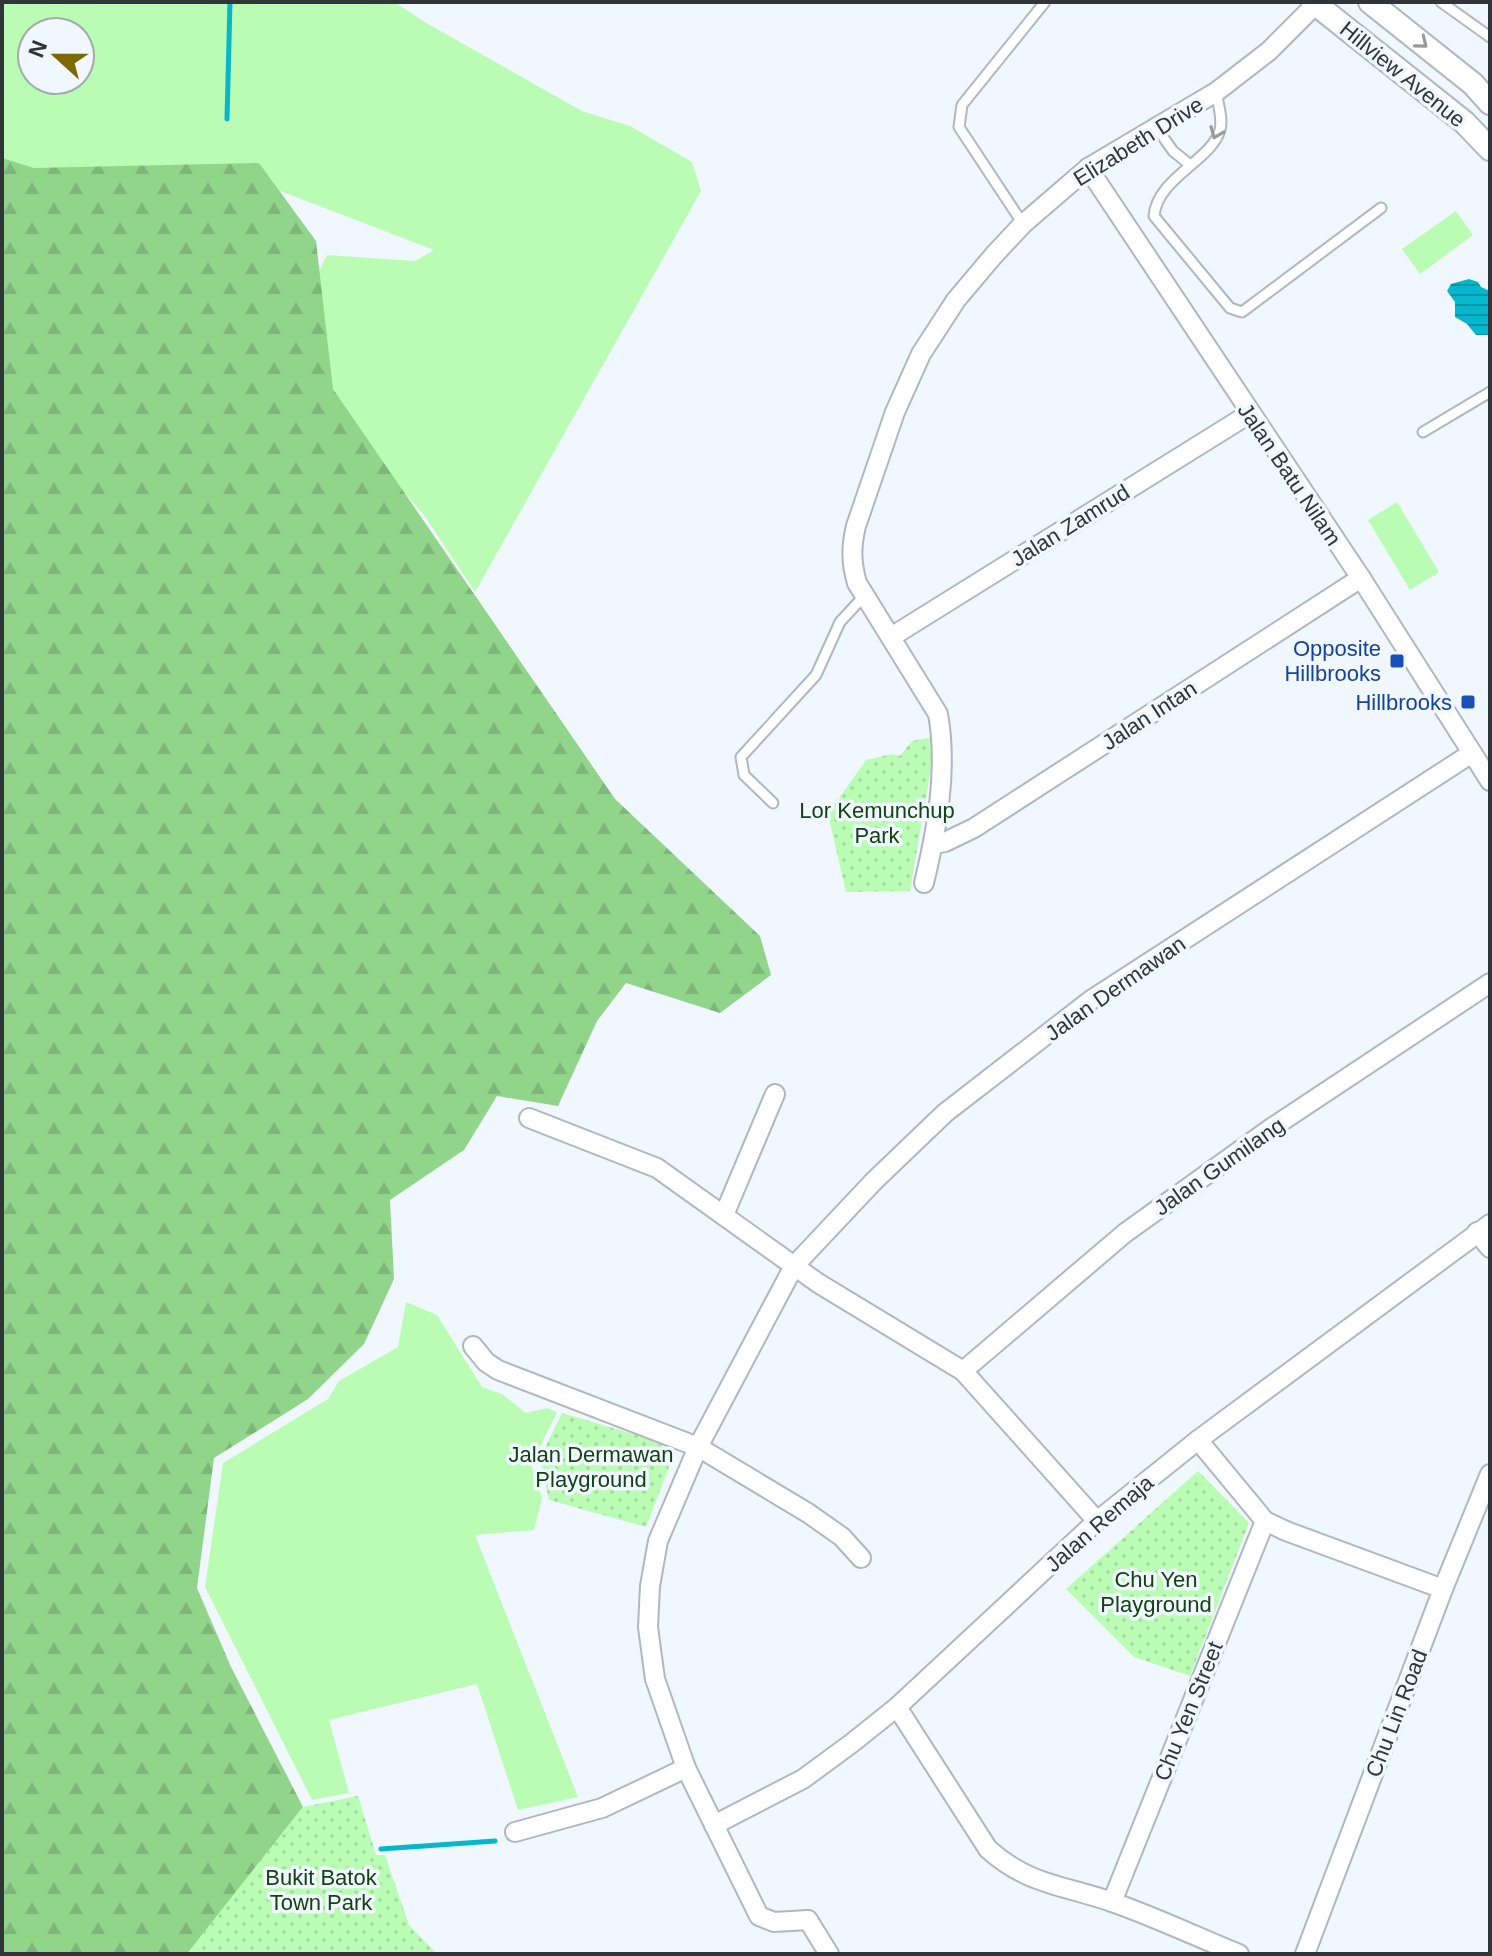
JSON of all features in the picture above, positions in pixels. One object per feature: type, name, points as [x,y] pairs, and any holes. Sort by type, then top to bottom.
[{"type":"street","name":"Hillview Avenue","points":[[1370,2],[1473,84],[1490,103]]},
{"type":"street","name":"Elizabeth Drive","points":[[924,883],[933,844],[942,756],[938,714],[857,583],[851,564],[851,545],[895,412],[921,354],[956,300],[1023,224],[1088,168],[1216,92],[1269,51],[1316,3]]},
{"type":"street","name":"Hillview Avenue","points":[[1316,3],[1464,122],[1490,149]]},
{"type":"street","name":"Jalan Batu Nilam","points":[[1088,168],[1361,578],[1490,781]]},
{"type":"street","name":"Jalan Zamrud","points":[[891,637],[1249,414]]},
{"type":"street","name":"Jalan Intan","points":[[933,844],[945,842],[974,828],[1361,578]]},
{"type":"street","name":"Jalan Dermawan","points":[[829,1954],[808,1920],[774,1922],[759,1916],[686,1768],[655,1679],[648,1627],[650,1586],[658,1541],[698,1447],[794,1266],[874,1181],[945,1113],[1078,1010],[1472,753]]},
{"type":"street","name":"Jalan Gumilang","points":[[963,1371],[1125,1233],[1270,1129],[1490,983]]},
{"type":"street","points":[[724,1215],[775,1094]]},
{"type":"street","points":[[529,1118],[657,1168],[794,1266],[963,1371],[1097,1521]]},
{"type":"street","points":[[1484,1228],[1490,1248]]},
{"type":"street","name":"Jalan Remaja","points":[[714,1825],[803,1779],[897,1707],[1097,1521],[1198,1440],[1484,1228]]},
{"type":"street","points":[[473,1346],[486,1362],[498,1370],[698,1447],[808,1513],[842,1537],[861,1558]]},
{"type":"street","points":[[1198,1440],[1265,1521],[1443,1589]]},
{"type":"street","name":"Chu Lin Road","points":[[1305,1954],[1443,1589],[1490,1474]]},
{"type":"street","name":"Chu Yen Street","points":[[1112,1902],[1265,1521]]},
{"type":"street","points":[[897,1707],[988,1849],[1008,1867],[1032,1879],[1112,1902],[1239,1954]]},
{"type":"street","points":[[515,1832],[602,1808],[686,1768]]},
{"type":"lane","points":[[1023,224],[959,127],[959,116],[962,105],[1045,2]]},
{"type":"lane","points":[[1441,2],[1490,37]]},
{"type":"lane","points":[[1216,92],[1220,130],[1209,148],[1189,164],[1164,192],[1154,216],[1230,308],[1242,312],[1381,208]]},
{"type":"lane","points":[[1156,127],[1173,151],[1189,164]]},
{"type":"lane","points":[[1423,432],[1490,392]]},
{"type":"lane","points":[[773,803],[744,775],[741,757],[816,675],[840,622],[865,595]]},
{"type":"green space","points":[[2,2],[394,2],[582,111],[630,126],[692,162],[701,191],[475,592],[424,515],[280,350],[327,255],[415,261],[434,250],[262,184],[2,241]]},
{"type":"green space","points":[[2,158],[34,168],[259,163],[316,241],[333,389],[615,799],[760,936],[771,975],[720,1013],[626,983],[597,1021],[558,1106],[497,1096],[464,1150],[390,1200],[394,1279],[364,1344],[308,1399],[214,1458],[197,1588],[231,1667],[303,1807],[187,1954],[2,1954]]},
{"type":"green space","points":[[1456,211],[1473,235],[1420,274],[1402,249]]},
{"type":"green space","points":[[1397,502],[1439,572],[1410,590],[1368,520]]},
{"type":"green space","name":"Lor Kemunchup Park","points":[[933,737],[932,762],[910,891],[846,892],[828,814],[866,760],[892,754],[900,756],[912,741]]},
{"type":"green space","points":[[406,1302],[437,1315],[482,1387],[502,1394],[526,1413],[547,1408],[557,1412],[531,1465],[542,1498],[534,1530],[475,1535],[578,1797],[518,1810],[477,1684],[329,1720],[349,1793],[312,1800],[205,1587],[223,1463],[328,1399],[339,1381],[398,1347]]},
{"type":"green space","name":"Jalan Dermawan Playground","points":[[562,1413],[667,1444],[672,1459],[646,1527],[549,1500],[540,1458]]},
{"type":"green space","name":"Chu Yen Playground","points":[[1198,1471],[1249,1523],[1190,1676],[1134,1657],[1066,1589]]},
{"type":"green space","name":"Bukit Batok Town Park","points":[[358,1796],[376,1855],[385,1855],[409,1925],[437,1954],[187,1954],[303,1807]]},
{"type":"water","points":[[1469,279],[1490,291],[1490,335],[1476,335],[1467,324],[1455,317],[1455,302],[1447,291],[1451,284]]},
{"type":"waterway","points":[[227,119],[230,2]]},
{"type":"waterway","points":[[381,1849],[495,1841]]},
{"type":"place","name":"Opposite Hillbrooks","points":[[1397,661]]},
{"type":"place","name":"Hillbrooks","points":[[1468,702]]}]
